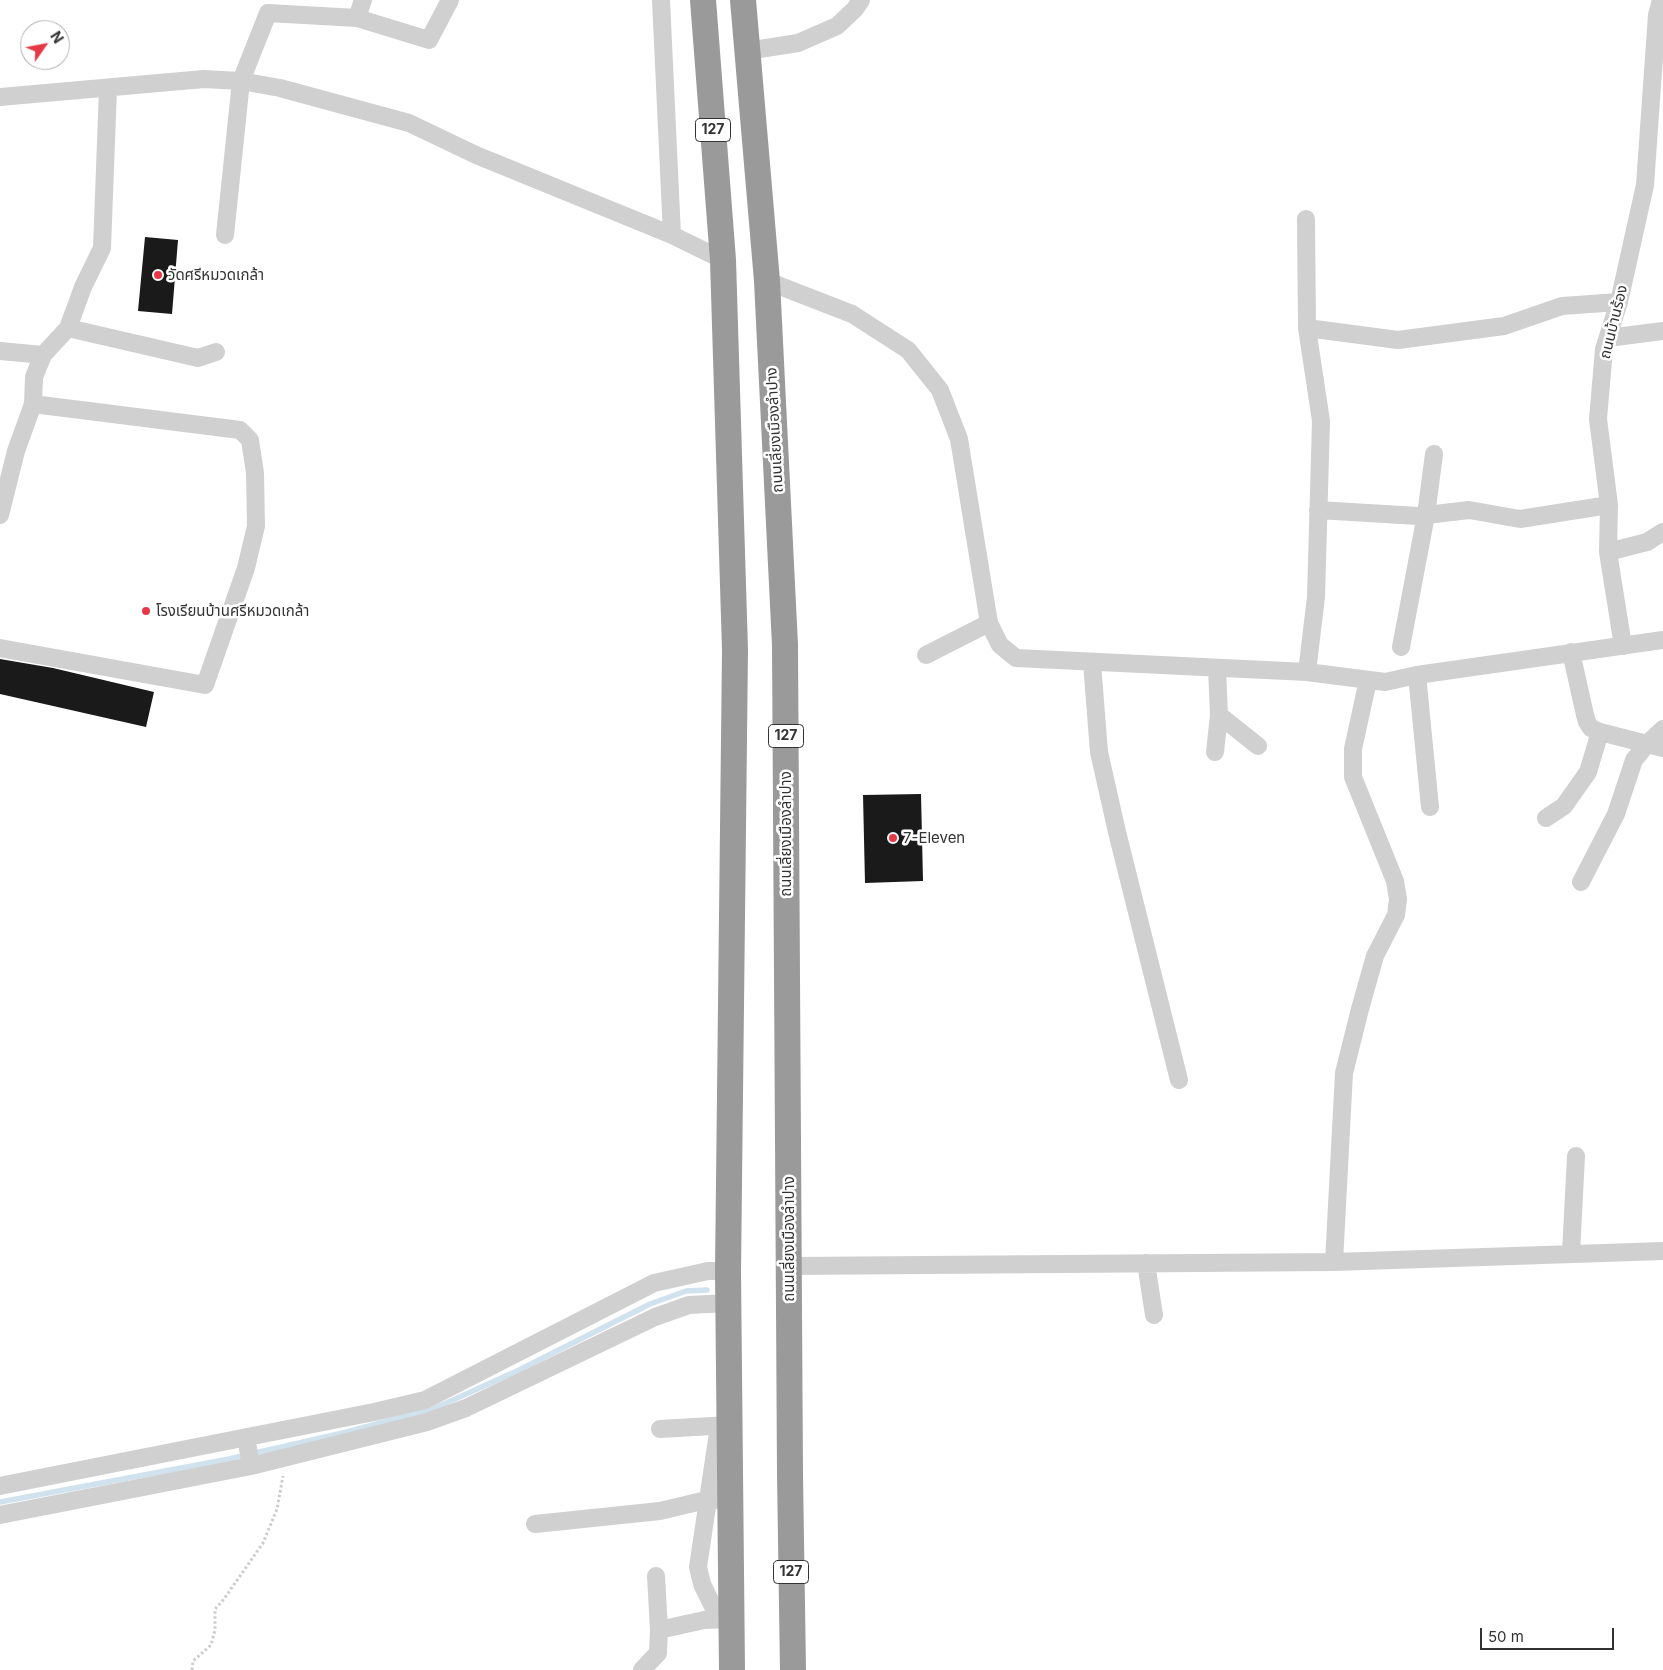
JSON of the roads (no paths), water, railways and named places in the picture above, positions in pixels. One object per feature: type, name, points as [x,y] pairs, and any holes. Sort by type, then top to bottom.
[{"type":"highway","name":"127","points":[[703,0],[722,260],[735,650],[728,1303],[724,1425],[719,1500],[725,1619],[732,1670]]},
{"type":"highway","name":"ถนนเลี่ยงเมืองลำปาง","points":[[743,0],[767,281],[785,645],[793,1670]]},
{"type":"street","points":[[357,18],[363,0]]},
{"type":"street","points":[[224,235],[241,81],[268,13],[357,18],[429,40],[450,0]]},
{"type":"street","points":[[660,0],[672,235]]},
{"type":"street","points":[[748,51],[798,42],[837,26],[855,9],[861,0]]},
{"type":"street","name":"ถนนบ้านร้อง","points":[[1623,646],[1608,552],[1609,505],[1598,419],[1604,349],[1619,302],[1646,185],[1657,15],[1661,0]]},
{"type":"street","points":[[0,97],[108,89],[204,79],[241,81],[280,88],[409,123],[476,155],[672,235],[722,260]]},
{"type":"street","points":[[0,514],[16,451],[33,404],[34,377],[43,355],[68,328],[83,287],[102,248],[108,89]]},
{"type":"street","points":[[1306,219],[1307,328],[1322,420],[1316,597],[1307,672]]},
{"type":"street","points":[[767,281],[852,314],[908,350],[940,390],[959,440],[989,622],[1000,645],[1016,658],[1307,672],[1385,682],[1417,675],[1663,640]]},
{"type":"street","points":[[1307,328],[1398,340],[1504,326],[1562,306],[1619,302]]},
{"type":"street","points":[[68,328],[198,358],[216,352]]},
{"type":"street","points":[[1608,338],[1663,332]]},
{"type":"street","points":[[0,351],[43,355]]},
{"type":"street","points":[[0,648],[205,685],[246,568],[256,526],[255,473],[250,440],[240,430],[33,404]]},
{"type":"street","points":[[1401,648],[1426,515],[1434,454]]},
{"type":"street","points":[[1318,510],[1418,516],[1469,510],[1520,519],[1609,505]]},
{"type":"street","points":[[1608,552],[1647,542],[1663,532]]},
{"type":"street","points":[[926,655],[989,622]]},
{"type":"street","points":[[1571,652],[1587,722],[1591,728],[1655,746]]},
{"type":"street","points":[[1092,663],[1099,752],[1116,832],[1179,1080]]},
{"type":"street","points":[[1215,752],[1219,715],[1217,668]]},
{"type":"street","points":[[1417,675],[1430,807]]},
{"type":"street","points":[[1334,1262],[1344,1073],[1375,956],[1396,915],[1398,899],[1395,881],[1353,777],[1353,749],[1368,680]]},
{"type":"street","points":[[1219,715],[1258,746]]},
{"type":"street","points":[[1581,882],[1616,814],[1634,760],[1655,746],[1663,729]]},
{"type":"street","points":[[1546,818],[1564,806],[1588,772],[1600,732]]},
{"type":"street","points":[[1571,1253],[1576,1156]]},
{"type":"street","points":[[789,1266],[1147,1271],[1334,1262],[1663,1251]]},
{"type":"street","points":[[0,1486],[374,1412],[425,1400],[654,1283],[708,1271],[728,1272]]},
{"type":"street","points":[[1147,1271],[1154,1315]]},
{"type":"street","points":[[0,1515],[251,1466],[427,1422],[466,1408],[655,1316],[689,1304],[728,1303]]},
{"type":"street","points":[[526,1348],[538,1374]]},
{"type":"street","points":[[425,1400],[427,1422]]},
{"type":"street","points":[[660,1430],[724,1425]]},
{"type":"street","points":[[246,1437],[251,1466]]},
{"type":"street","points":[[535,1524],[660,1511],[719,1500]]},
{"type":"street","points":[[642,1670],[658,1653],[660,1630],[656,1576]]},
{"type":"street","points":[[660,1630],[704,1620],[725,1619]]},
{"type":"waterway","points":[[0,1502],[229,1459],[347,1432],[435,1408],[517,1371],[650,1304],[686,1291],[707,1290]]},
{"type":"place","name":"วัดศรีหมวดเกล้า","points":[[158,275]]},
{"type":"place","name":"โรงเรียนบ้านศรีหมวดเกล้า","points":[[146,611]]},
{"type":"place","name":"7-Eleven","points":[[893,838]]}]
